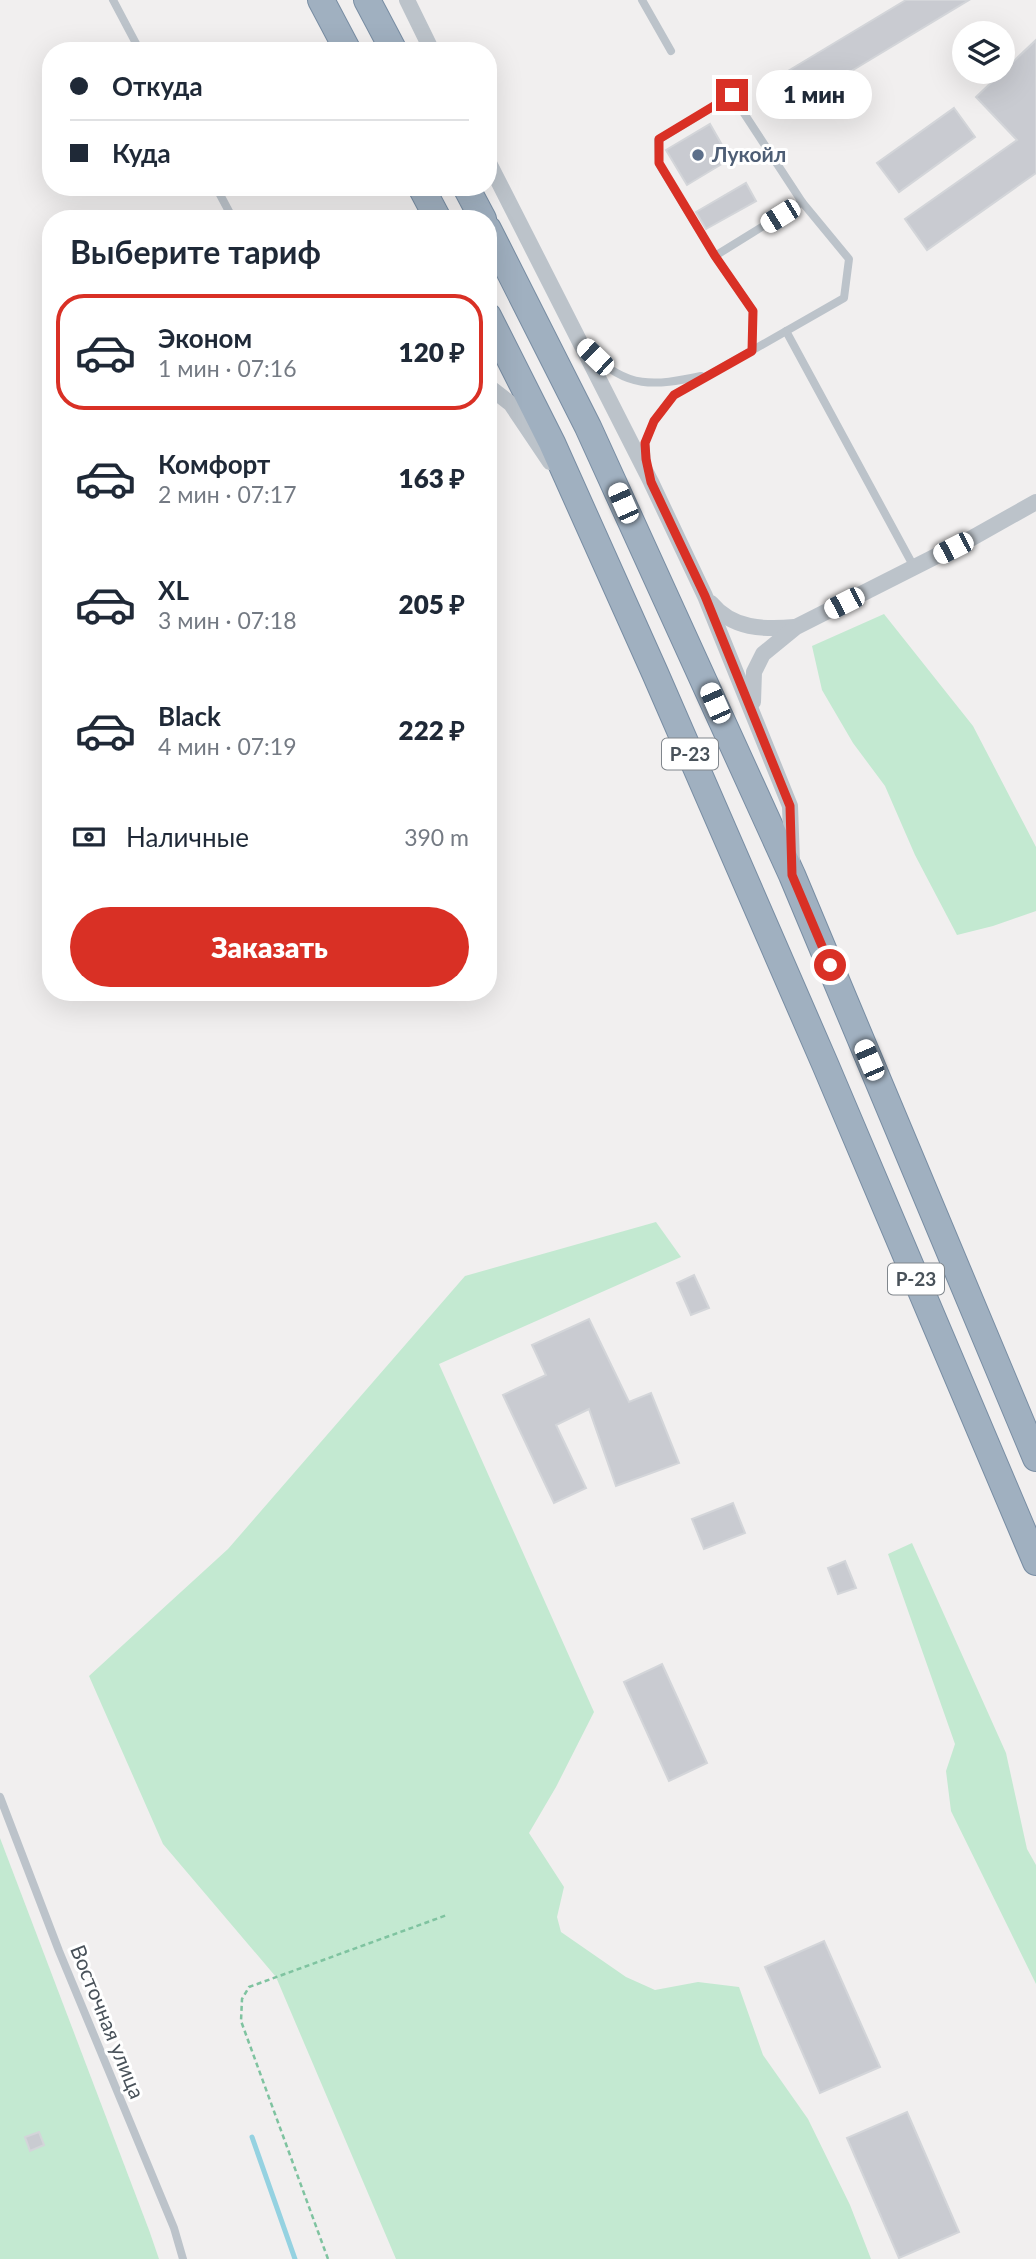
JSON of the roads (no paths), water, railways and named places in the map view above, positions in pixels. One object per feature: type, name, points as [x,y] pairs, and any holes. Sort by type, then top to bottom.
[{"type":"highway","points":[[321,0],[343,42]]},
{"type":"highway","points":[[366,0],[389,42]]},
{"type":"highway","name":"Р-23","points":[[497,247],[594,439],[792,875],[1036,1458]]},
{"type":"highway","name":"Р-23","points":[[497,334],[583,512],[825,1064],[1036,1562]]},
{"type":"street","points":[[407,0],[428,42]]},
{"type":"street","points":[[497,179],[651,482],[705,596],[790,806],[792,875]]},
{"type":"street","points":[[497,393],[511,404],[583,512]]},
{"type":"street","points":[[754,715],[754,672],[763,654],[796,627],[1036,502]]},
{"type":"street","points":[[705,596],[720,615],[743,625],[770,629],[796,627]]},
{"type":"lane","points":[[113,0],[136,42]]},
{"type":"lane","points":[[642,0],[671,51]]},
{"type":"lane","points":[[651,482],[645,443],[654,421],[674,395],[707,374],[752,351],[844,298],[849,259],[802,202],[732,95],[659,139],[659,163],[715,256],[753,311],[752,351]]},
{"type":"lane","points":[[715,256],[802,202]]},
{"type":"lane","points":[[786,331],[914,567]]},
{"type":"lane","points":[[582,344],[608,370],[651,384],[707,374]]},
{"type":"lane","name":"Восточная улица","points":[[0,1797],[64,1964],[174,2228],[183,2259]]},
{"type":"waterway","points":[[252,2137],[295,2259]]},
{"type":"place","name":"Лукойл","points":[[698,155]]}]
